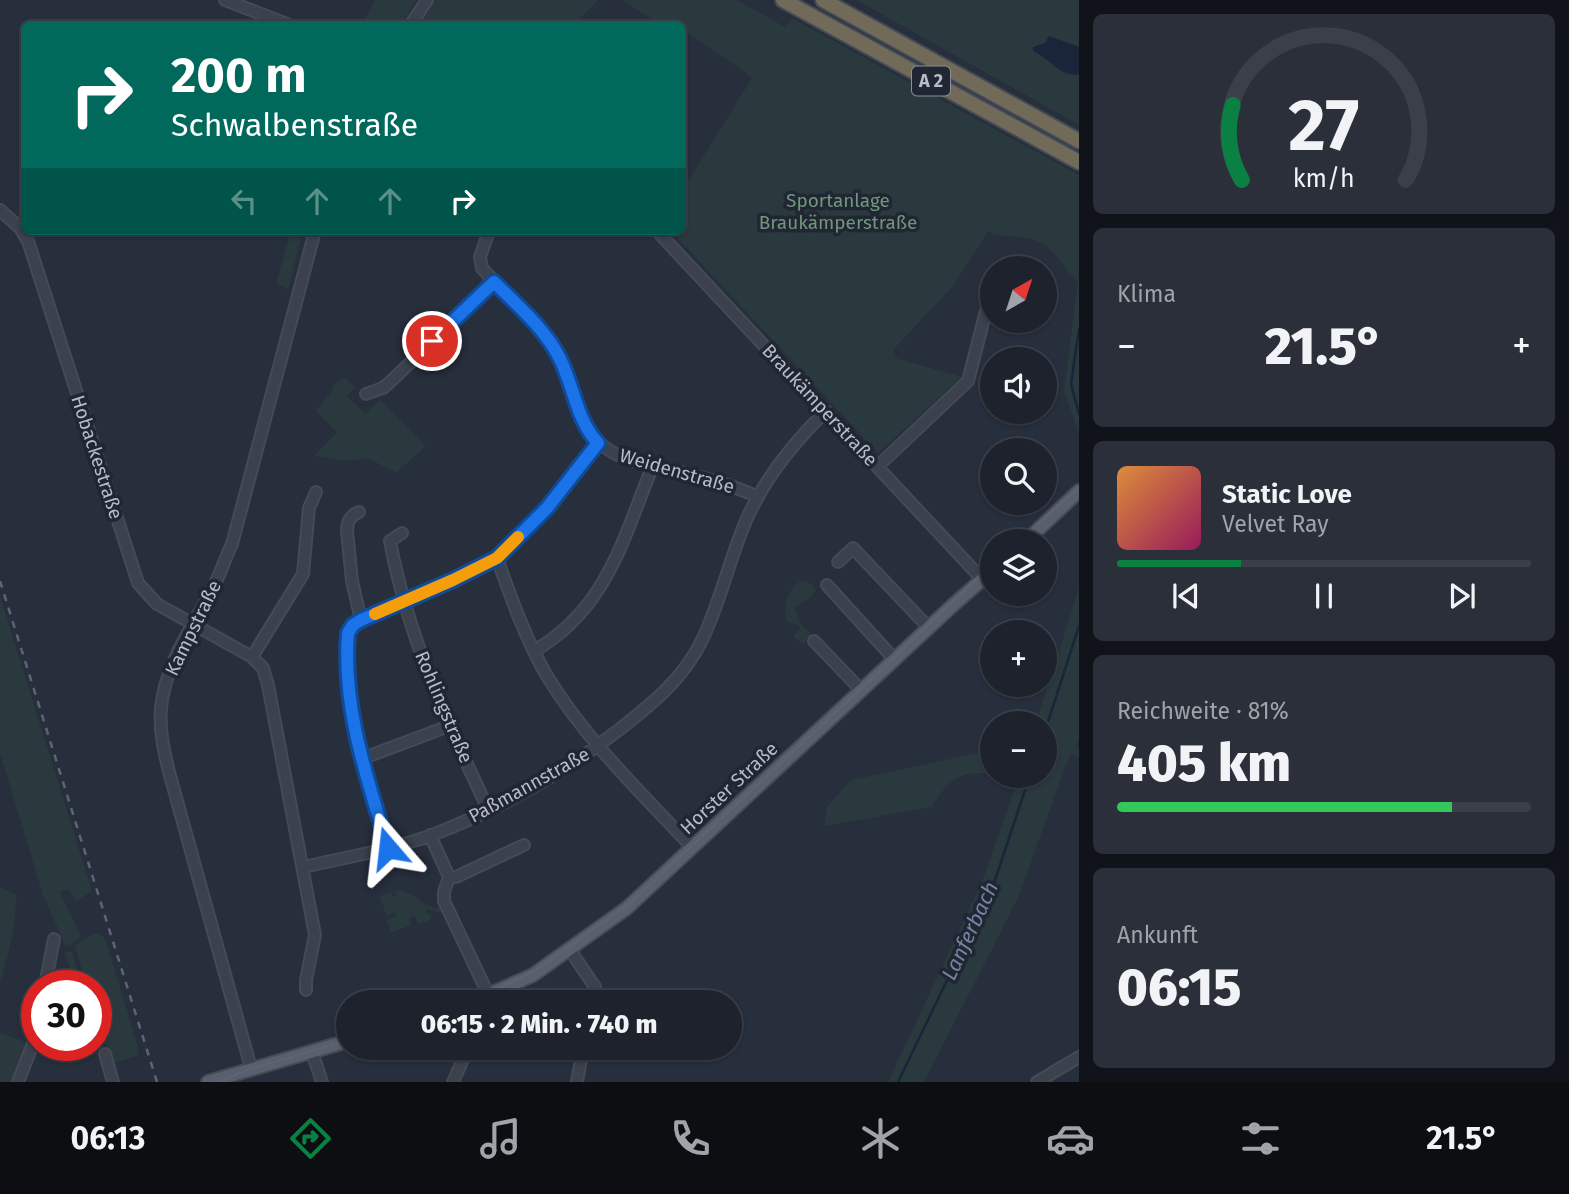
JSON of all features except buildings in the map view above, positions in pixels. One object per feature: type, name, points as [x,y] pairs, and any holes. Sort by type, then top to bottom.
[{"type":"highway","name":"A 2","points":[[783,0],[1079,162]]},
{"type":"highway","name":"A 2","points":[[823,0],[1079,141]]},
{"type":"main road","points":[[1039,529],[1079,491]]},
{"type":"main road","name":"Horster Straße","points":[[502,990],[533,975],[627,908],[980,581]]},
{"type":"main road","points":[[208,1082],[336,1045]]},
{"type":"street","points":[[225,0],[279,21]]},
{"type":"street","points":[[413,21],[427,0]]},
{"type":"street","name":"Hobackestraße","points":[[0,210],[21,230]]},
{"type":"street","name":"Hobackestraße","points":[[24,235],[138,583],[157,604],[252,657]]},
{"type":"street","name":"Kampstraße","points":[[251,1069],[163,745],[161,710],[165,686],[173,664],[232,544],[314,235]]},
{"type":"street","name":"Weidenstraße","points":[[488,235],[480,262],[494,282],[552,344],[579,416],[598,443],[618,456],[734,486],[758,496]]},
{"type":"street","name":"Braukämperstraße","points":[[661,235],[878,466],[980,568]]},
{"type":"street","points":[[366,394],[389,383],[494,282]]},
{"type":"street","points":[[878,466],[968,381],[980,333]]},
{"type":"street","name":"Paßmannstraße","points":[[304,867],[388,848],[430,835],[489,811],[550,778],[599,745],[649,706],[671,685],[695,655],[706,632],[747,518],[758,496],[789,449],[826,411]]},
{"type":"street","points":[[388,848],[361,759],[349,694],[348,633],[353,625],[361,620],[497,558],[547,508],[598,443]]},
{"type":"street","points":[[534,651],[569,626],[596,595],[609,572],[653,465]]},
{"type":"street","points":[[306,990],[315,935],[304,867],[268,685],[263,668],[252,657],[303,573],[309,508],[316,492]]},
{"type":"street","points":[[359,512],[352,516],[346,531],[352,582],[361,620]]},
{"type":"street","name":"Rohlingstraße","points":[[401,533],[390,541],[399,587],[449,726],[489,811]]},
{"type":"street","points":[[838,562],[853,548],[929,628]]},
{"type":"street","points":[[497,558],[534,651],[563,700],[599,745],[693,848]]},
{"type":"street","points":[[827,584],[895,660]]},
{"type":"street","points":[[814,641],[862,691]]},
{"type":"street","points":[[361,759],[449,726]]},
{"type":"street","points":[[430,835],[449,877],[444,901],[486,990]]},
{"type":"street","points":[[449,877],[456,877],[524,845]]},
{"type":"street","points":[[48,970],[54,939]]},
{"type":"street","points":[[570,950],[595,990]]},
{"type":"street","points":[[312,1052],[322,1082]]},
{"type":"street","points":[[1037,1082],[1079,1057]]},
{"type":"street","points":[[453,1082],[463,1060]]},
{"type":"street","points":[[576,1082],[581,1060]]},
{"type":"street","points":[[18,1082],[26,1061]]},
{"type":"street","points":[[107,1061],[113,1082]]},
{"type":"green space","points":[[375,0],[417,0],[403,21],[364,21]]},
{"type":"green space","points":[[435,0],[598,0],[578,21],[423,21]]},
{"type":"green space","name":"Sportanlage Braukämperstraße","points":[[622,0],[737,0],[785,27],[792,18],[1079,175],[1079,433],[1064,391],[1078,281],[1043,244],[1029,238],[988,232],[953,286],[894,349],[895,358],[962,377],[878,453],[675,235],[686,235],[686,184],[752,78],[686,32],[686,21],[655,21]]},
{"type":"green space","points":[[857,0],[1079,0],[1079,125],[860,2]]},
{"type":"green space","points":[[290,235],[302,235],[288,290],[276,283]]},
{"type":"green space","points":[[344,378],[356,387],[347,396],[365,414],[380,400],[426,446],[396,473],[368,458],[346,461],[314,456],[337,432],[317,409],[331,393],[335,383]]},
{"type":"green space","points":[[802,580],[812,584],[816,590],[810,598],[795,607],[799,621],[812,636],[802,645],[793,635],[800,629],[799,625],[788,622],[785,604],[797,583]]},
{"type":"green space","points":[[1079,588],[1079,737],[1076,747],[1079,748],[1079,757],[1070,754],[1018,898],[924,1082],[888,1082],[983,879],[1015,788],[1057,788],[1057,711],[1040,711],[1044,697],[1057,697],[1057,657]]},
{"type":"green space","points":[[0,596],[92,891],[77,901],[68,890],[60,892],[81,936],[70,946],[65,945],[43,895],[0,753]]},
{"type":"green space","points":[[980,753],[980,773],[956,779],[943,790],[932,807],[824,826],[827,807],[851,780]]},
{"type":"green space","points":[[0,887],[17,895],[13,935],[0,984]]},
{"type":"green space","points":[[395,891],[403,891],[437,909],[439,904],[443,905],[445,914],[427,909],[426,912],[432,916],[430,920],[418,924],[415,916],[409,918],[411,925],[391,933],[387,920],[396,916],[395,912],[386,915],[380,896],[391,892],[393,897],[397,896]]},
{"type":"green space","points":[[94,934],[101,934],[106,941],[139,1051],[138,1056],[112,1063],[112,970],[82,970],[75,947],[80,941]]},
{"type":"green space","points":[[72,951],[78,970],[70,970],[65,952]]},
{"type":"green space","points":[[0,1033],[21,1040],[22,1061],[13,1082],[0,1082]]},
{"type":"water","points":[[1049,36],[1079,47],[1079,74],[1061,71],[1033,51],[1033,47],[1045,43]]},
{"type":"waterway","name":"Lanferbach","points":[[1079,329],[1071,384],[1079,414]]},
{"type":"waterway","name":"Lanferbach","points":[[1051,711],[1079,626]]},
{"type":"waterway","name":"Lanferbach","points":[[898,1082],[994,883],[1026,788]]},
{"type":"tram line","points":[[1032,529],[1079,488]]},
{"type":"tram line","points":[[496,990],[538,969],[630,903],[980,576]]},
{"type":"tram line","points":[[219,1082],[247,1070],[336,1044]]},
{"type":"railway","points":[[0,581],[157,1082]]},
{"type":"slow traffic","points":[[375,614],[497,558],[518,537]]},
{"type":"route","points":[[388,848],[355,732],[349,694],[348,633],[353,625],[361,620],[497,558],[547,508],[598,443],[579,416],[552,344],[494,282],[432,341]]}]
